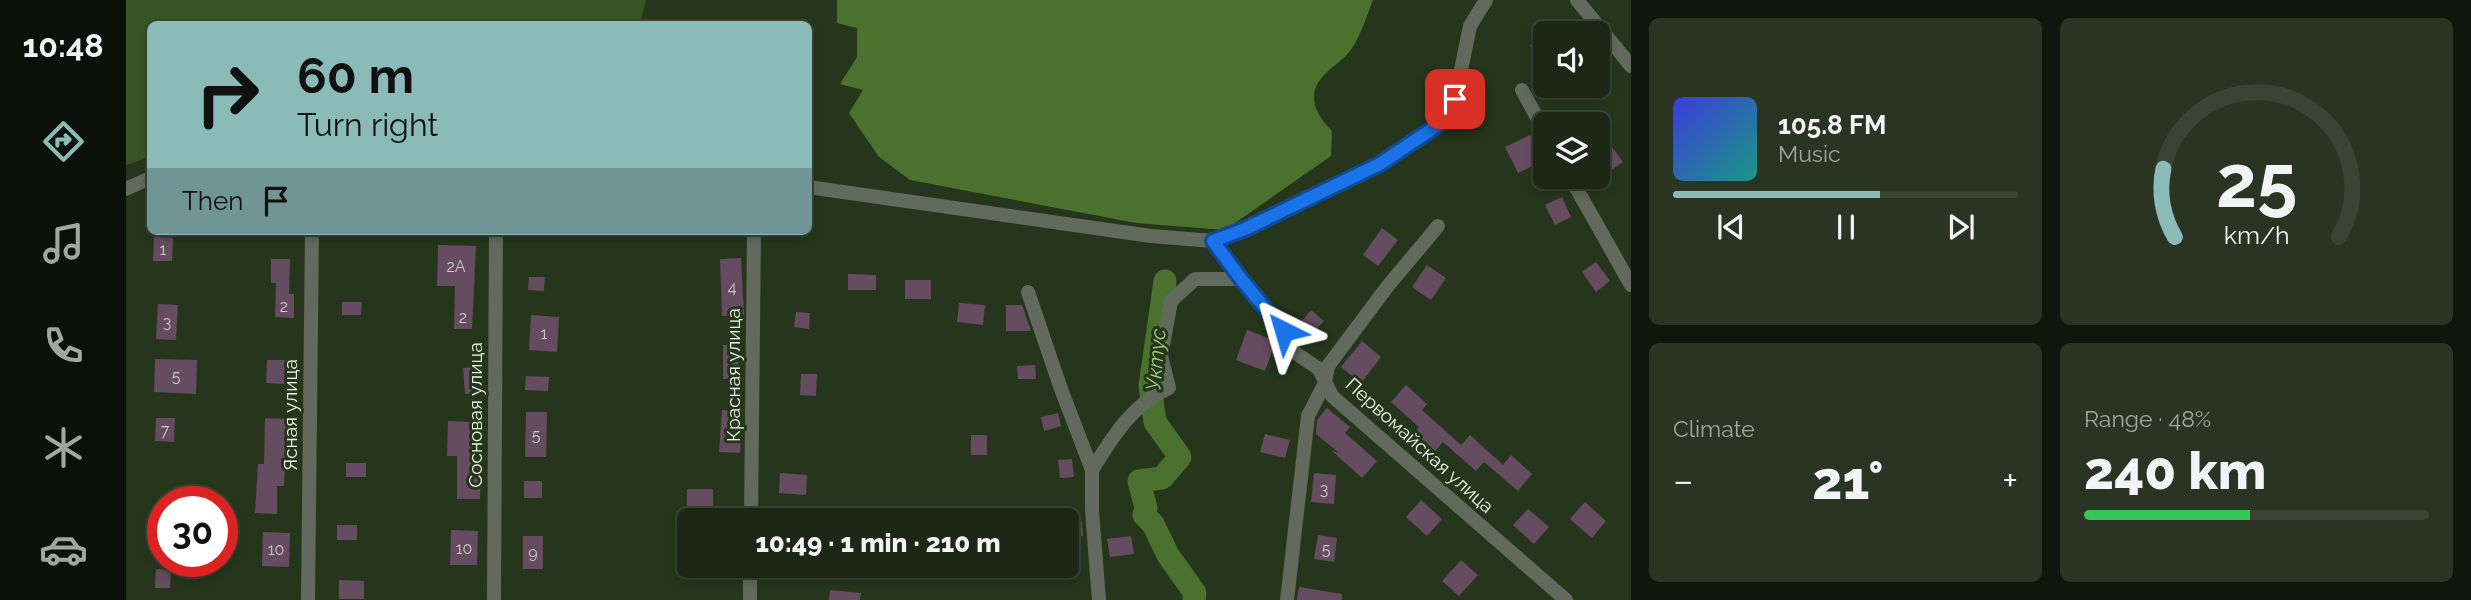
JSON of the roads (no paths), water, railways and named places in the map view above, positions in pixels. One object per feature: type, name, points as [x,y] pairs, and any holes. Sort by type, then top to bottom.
[{"type":"street","points":[[812,188],[1151,236],[1213,241],[1245,229],[1380,164],[1441,123],[1455,99],[1470,26],[1486,0]]},
{"type":"street","points":[[1577,0],[1631,66]]},
{"type":"street","points":[[1522,90],[1534,112]]},
{"type":"street","points":[[126,189],[147,179]]},
{"type":"street","points":[[1577,189],[1631,285]]},
{"type":"street","points":[[1287,600],[1308,416],[1325,383],[1328,366],[1387,287],[1438,226]]},
{"type":"street","name":"Ясная улица","points":[[308,600],[312,235]]},
{"type":"street","name":"Сосновая улица","points":[[494,600],[496,235]]},
{"type":"street","name":"Красная улица","points":[[751,508],[754,235]]},
{"type":"street","name":"Первомайская улица","points":[[1213,241],[1284,331],[1294,352],[1319,369],[1332,396],[1566,600]]},
{"type":"street","points":[[1092,470],[1119,427],[1154,395],[1169,388],[1161,356],[1171,301],[1195,279],[1241,279]]},
{"type":"street","points":[[1028,292],[1092,470],[1092,511],[1100,600]]},
{"type":"street","points":[[750,578],[750,600]]},
{"type":"waterway","name":"Уктус","points":[[1165,281],[1150,386],[1155,422],[1180,457],[1162,478],[1139,481],[1146,508],[1144,515],[1153,524],[1168,555],[1195,593],[1194,600]]}]
